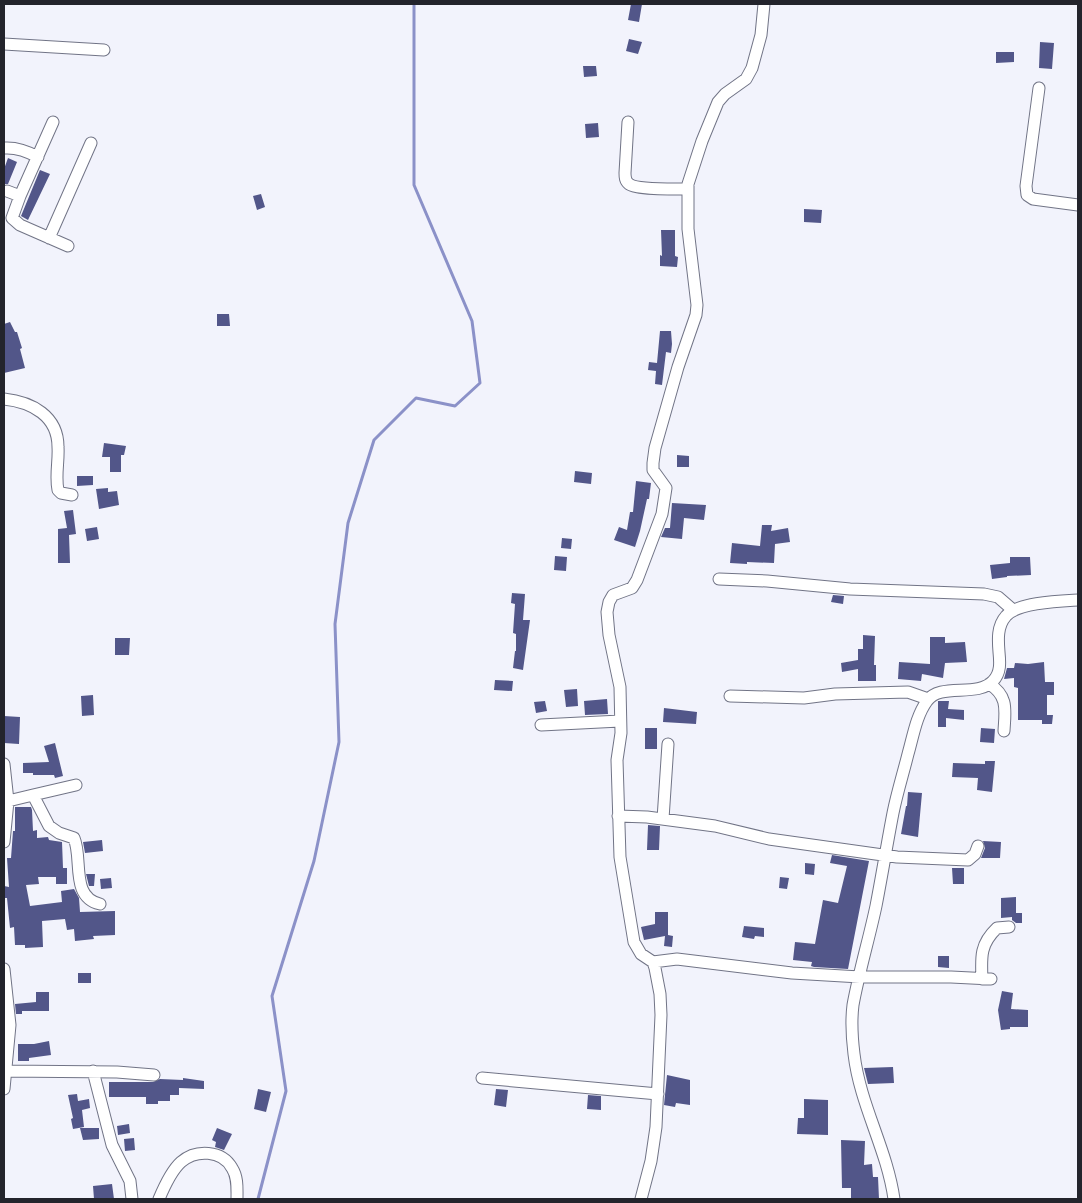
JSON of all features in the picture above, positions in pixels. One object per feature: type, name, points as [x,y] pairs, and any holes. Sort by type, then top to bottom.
[{"type":"street","points":[[764,4],[761,35],[752,68],[746,78],[725,94],[718,102],[702,141],[688,189],[689,236],[697,305],[696,315],[678,367],[652,463],[653,470],[666,488],[664,506],[637,580],[632,588],[613,595],[607,612],[609,635],[620,687],[617,760],[620,857],[634,942],[641,954],[653,962],[677,959],[792,972],[860,977],[987,979],[982,953],[987,940],[997,928],[1010,928]]},
{"type":"street","points":[[4,44],[104,50]]},
{"type":"street","points":[[1039,88],[1026,186],[1027,195],[1033,199],[1078,205]]},
{"type":"street","points":[[53,122],[12,215],[14,220],[68,246]]},
{"type":"street","points":[[628,122],[625,173],[626,181],[630,186],[654,189],[688,189]]},
{"type":"street","points":[[49,238],[91,143]]},
{"type":"street","points":[[4,148],[22,149],[38,157]]},
{"type":"street","points":[[7,191],[20,196]]},
{"type":"street","points":[[4,398],[20,401],[31,406],[41,411],[49,419],[57,435],[58,490],[61,493],[72,495]]},
{"type":"street","points":[[719,579],[767,581],[850,589],[984,594],[998,597],[1013,610]]},
{"type":"street","points":[[894,1199],[891,1181],[881,1148],[861,1093],[854,1056],[852,1033],[853,1006],[894,811],[918,718],[928,699],[938,693],[973,689],[990,684],[998,674],[1000,666],[998,642],[1002,621],[1007,614],[1026,606],[1078,600]]},
{"type":"street","points":[[990,684],[1000,692],[1005,703],[1004,731]]},
{"type":"street","points":[[730,696],[804,698],[835,694],[908,692],[928,699]]},
{"type":"street","points":[[540,725],[620,722]]},
{"type":"street","points":[[663,819],[668,744]]},
{"type":"street","points":[[4,764],[6,796],[4,842]]},
{"type":"street","points":[[6,796],[33,795],[76,785]]},
{"type":"street","points":[[33,795],[49,826],[59,833],[74,838],[83,891],[90,900],[100,904]]},
{"type":"street","points":[[618,816],[663,819],[715,826],[778,841],[801,842],[885,855],[964,861],[972,858],[978,846]]},
{"type":"street","points":[[641,1199],[654,1143],[658,1094],[661,1015],[659,986],[653,962]]},
{"type":"street","points":[[4,969],[10,1025],[4,1089]]},
{"type":"street","points":[[5,1071],[131,1072],[154,1075]]},
{"type":"street","points":[[93,1071],[112,1145],[130,1181],[132,1199]]},
{"type":"street","points":[[482,1078],[658,1094]]},
{"type":"street","points":[[159,1199],[180,1163],[194,1154],[207,1152],[220,1156],[232,1168],[237,1183],[237,1199]]},
{"type":"building","points":[[631,4],[642,4],[639,22],[628,20]]},
{"type":"building","points":[[629,39],[642,42],[638,54],[626,51]]},
{"type":"building","points":[[1040,42],[1054,43],[1052,69],[1039,68]]},
{"type":"building","points":[[996,52],[1014,52],[1014,62],[996,63]]},
{"type":"building","points":[[583,66],[596,66],[597,76],[584,77]]},
{"type":"building","points":[[598,123],[599,137],[586,138],[585,124]]},
{"type":"building","points":[[8,158],[17,162],[8,184],[4,184],[4,169]]},
{"type":"building","points":[[40,170],[50,174],[28,220],[21,216]]},
{"type":"building","points":[[261,194],[265,207],[257,210],[253,196]]},
{"type":"building","points":[[804,209],[822,210],[821,223],[804,222]]},
{"type":"building","points":[[661,230],[675,230],[675,256],[678,257],[677,267],[660,266],[660,255],[662,256]]},
{"type":"building","points":[[217,314],[229,314],[230,326],[217,326]]},
{"type":"building","points":[[10,322],[15,332],[17,332],[25,368],[4,373],[4,324]]},
{"type":"building","points":[[660,331],[671,331],[672,344],[671,353],[666,352],[662,385],[655,384],[656,371],[648,370],[649,362],[657,363]]},
{"type":"building","points":[[104,443],[126,446],[124,455],[121,455],[121,472],[110,472],[110,457],[102,457]]},
{"type":"building","points":[[677,455],[689,456],[689,467],[677,467]]},
{"type":"building","points":[[575,471],[592,473],[591,484],[574,482]]},
{"type":"building","points":[[77,476],[93,476],[93,485],[77,486]]},
{"type":"building","points":[[636,481],[651,483],[649,499],[647,499],[635,547],[614,540],[619,527],[627,530],[630,512],[633,512]]},
{"type":"building","points":[[108,488],[108,492],[117,491],[119,505],[99,509],[96,489]]},
{"type":"building","points":[[672,503],[706,505],[704,520],[684,518],[682,539],[661,537],[665,528],[670,528]]},
{"type":"building","points":[[73,510],[76,534],[69,535],[70,563],[58,563],[58,529],[67,528],[64,511]]},
{"type":"building","points":[[762,525],[772,525],[771,531],[788,528],[790,542],[775,544],[774,563],[730,563],[732,543],[760,546]]},
{"type":"building","points":[[97,527],[99,539],[87,541],[85,529]]},
{"type":"building","points":[[562,538],[572,539],[571,549],[561,548]]},
{"type":"building","points":[[555,556],[567,557],[566,571],[554,570]]},
{"type":"building","points":[[1010,557],[1030,557],[1031,575],[992,579],[990,565],[1010,563]]},
{"type":"building","points":[[512,593],[525,594],[523,620],[530,620],[523,670],[513,668],[516,634],[513,633],[515,604],[511,603]]},
{"type":"building","points":[[833,595],[844,596],[843,604],[831,602]]},
{"type":"building","points":[[863,635],[875,636],[874,665],[876,665],[876,681],[858,681],[858,669],[842,672],[841,663],[858,660],[858,649],[863,649]]},
{"type":"building","points":[[930,637],[945,637],[945,643],[965,642],[967,662],[945,663],[943,678],[922,674],[921,681],[898,679],[899,662],[930,664]]},
{"type":"building","points":[[115,638],[130,638],[129,655],[115,655]]},
{"type":"building","points":[[1044,662],[1045,682],[1054,682],[1054,695],[1047,695],[1047,715],[1053,715],[1052,724],[1042,724],[1042,720],[1018,720],[1018,688],[1014,687],[1014,678],[1004,679],[1007,668],[1014,668],[1015,663]]},
{"type":"building","points":[[495,680],[513,681],[512,691],[494,690]]},
{"type":"building","points":[[577,689],[578,706],[566,707],[564,690]]},
{"type":"building","points":[[93,695],[94,715],[82,716],[81,696]]},
{"type":"building","points":[[607,699],[608,714],[585,715],[584,701]]},
{"type":"building","points":[[545,701],[547,711],[536,713],[534,702]]},
{"type":"building","points":[[938,701],[949,701],[948,709],[964,710],[964,720],[946,718],[946,727],[938,727]]},
{"type":"building","points":[[664,708],[697,712],[696,724],[663,722]]},
{"type":"building","points":[[4,716],[20,717],[19,744],[4,743]]},
{"type":"building","points":[[645,728],[657,728],[657,749],[645,749]]},
{"type":"building","points":[[981,728],[995,729],[994,743],[980,742]]},
{"type":"building","points":[[55,743],[63,776],[55,778],[54,775],[23,773],[23,763],[49,762],[44,746]]},
{"type":"building","points":[[985,761],[995,761],[992,792],[977,790],[978,778],[952,777],[953,763],[985,764]]},
{"type":"building","points":[[908,792],[922,793],[918,837],[901,834]]},
{"type":"building","points":[[15,807],[31,807],[33,831],[37,830],[37,838],[48,837],[49,840],[62,842],[63,868],[67,868],[67,884],[56,884],[56,877],[38,877],[39,884],[26,885],[30,906],[62,902],[61,891],[74,889],[79,898],[80,912],[115,911],[115,935],[93,936],[94,939],[75,941],[74,929],[67,930],[65,919],[42,921],[43,947],[25,948],[25,945],[15,945],[14,927],[10,928],[7,898],[4,898],[4,886],[9,887],[7,858],[11,858],[13,831],[15,831]]},
{"type":"building","points":[[648,825],[660,826],[659,850],[647,850]]},
{"type":"building","points":[[102,840],[103,851],[85,853],[83,842]]},
{"type":"building","points":[[983,841],[1001,842],[1000,858],[981,858],[985,848]]},
{"type":"building","points":[[832,855],[869,861],[848,969],[814,967],[811,966],[812,962],[793,960],[795,942],[815,944],[823,900],[838,903],[847,866],[830,863]]},
{"type":"building","points":[[805,863],[815,864],[814,875],[805,874]]},
{"type":"building","points":[[952,868],[964,868],[964,884],[953,884]]},
{"type":"building","points":[[86,874],[95,874],[94,886],[89,886]]},
{"type":"building","points":[[780,877],[789,878],[787,889],[779,888]]},
{"type":"building","points":[[111,878],[112,888],[101,889],[100,879]]},
{"type":"building","points":[[1016,897],[1016,913],[1022,913],[1022,923],[1016,923],[1012,920],[1012,917],[1001,918],[1001,898]]},
{"type":"building","points":[[655,912],[668,912],[668,935],[673,936],[672,947],[664,946],[665,936],[644,940],[641,927],[655,924]]},
{"type":"building","points":[[744,926],[764,928],[764,937],[755,936],[754,939],[742,937]]},
{"type":"building","points":[[938,956],[949,956],[949,968],[938,967]]},
{"type":"building","points":[[78,973],[91,973],[91,983],[78,983]]},
{"type":"building","points":[[1002,991],[1013,993],[1011,1009],[1028,1010],[1028,1027],[1010,1027],[1010,1029],[1001,1030],[998,1010]]},
{"type":"building","points":[[36,992],[49,992],[49,1011],[22,1011],[22,1014],[16,1014],[15,1004],[36,1002]]},
{"type":"building","points":[[49,1041],[51,1055],[29,1058],[29,1061],[18,1061],[18,1044],[34,1044]]},
{"type":"building","points":[[893,1067],[894,1083],[868,1084],[864,1068]]},
{"type":"building","points":[[667,1075],[690,1080],[690,1105],[676,1103],[675,1107],[664,1105]]},
{"type":"building","points":[[183,1078],[204,1081],[204,1089],[179,1088],[179,1095],[170,1095],[170,1101],[158,1101],[158,1104],[146,1104],[146,1097],[109,1097],[109,1082],[153,1082],[160,1079],[183,1080]]},
{"type":"building","points":[[258,1089],[271,1092],[266,1112],[254,1109]]},
{"type":"building","points":[[496,1089],[508,1090],[506,1107],[494,1105]]},
{"type":"building","points":[[77,1094],[78,1101],[89,1099],[90,1108],[82,1110],[84,1127],[73,1129],[71,1119],[73,1118],[68,1095]]},
{"type":"building","points":[[588,1095],[601,1096],[601,1110],[587,1109]]},
{"type":"building","points":[[804,1099],[828,1100],[828,1135],[797,1134],[798,1118],[804,1118]]},
{"type":"building","points":[[129,1124],[130,1133],[118,1135],[117,1126]]},
{"type":"building","points":[[80,1128],[99,1128],[99,1139],[83,1140]]},
{"type":"building","points":[[217,1128],[232,1134],[224,1150],[215,1147],[216,1142],[212,1140]]},
{"type":"building","points":[[134,1138],[135,1150],[125,1151],[124,1139]]},
{"type":"building","points":[[841,1140],[865,1141],[864,1165],[872,1164],[873,1177],[878,1177],[879,1199],[851,1199],[851,1188],[842,1188]]},
{"type":"building","points":[[112,1184],[114,1199],[94,1199],[93,1186]]},
{"type":"waterway","points":[[258,1199],[286,1091],[272,996],[314,861],[339,742],[335,624],[348,523],[374,440],[416,398],[455,406],[480,383],[472,321],[414,185],[414,4]]}]
